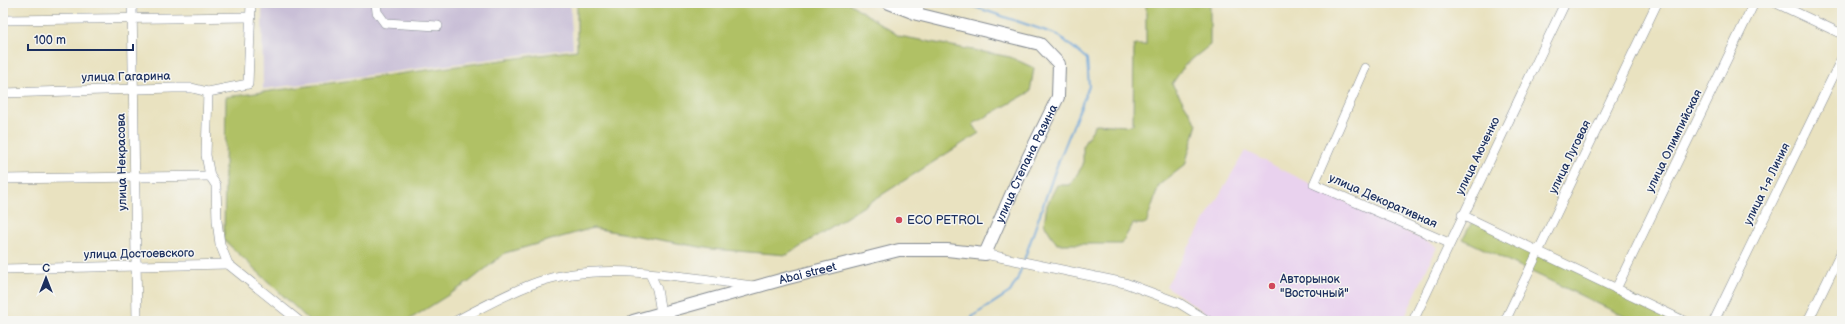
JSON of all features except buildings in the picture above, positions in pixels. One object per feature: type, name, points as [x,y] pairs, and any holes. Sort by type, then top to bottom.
[{"type":"main road","name":"улица Степана Разина","points":[[889,3],[918,9],[1040,44],[1059,64],[1058,98],[1022,170],[985,254]]},
{"type":"main road","name":"Abai street","points":[[633,321],[899,250],[947,250],[985,254]]},
{"type":"street","name":"улица Некрасова","points":[[132,3],[137,321]]},
{"type":"street","points":[[3,20],[251,17],[251,3]]},
{"type":"street","points":[[376,3],[376,12],[385,23],[438,26]]},
{"type":"street","name":"улица Аюченко","points":[[1413,321],[1449,243],[1453,238],[1462,215],[1565,3]]},
{"type":"street","name":"улица Луговая","points":[[1505,321],[1657,3]]},
{"type":"street","name":"улица Олимпийская","points":[[1616,288],[1754,3]]},
{"type":"street","points":[[1776,3],[1842,34]]},
{"type":"street","name":"улица Гагарина","points":[[3,92],[133,88],[192,88],[208,92],[248,84],[251,17]]},
{"type":"street","name":"улица 1-я Линия","points":[[1714,321],[1842,58]]},
{"type":"street","name":"улица Декоративная","points":[[1365,68],[1314,184],[1449,243]]},
{"type":"street","points":[[208,92],[206,154],[210,176],[216,185],[217,221],[220,244],[228,264],[299,321]]},
{"type":"street","points":[[3,179],[210,176]]},
{"type":"street","points":[[1462,215],[1684,321]]},
{"type":"street","points":[[1808,321],[1842,251]]},
{"type":"street","points":[[985,254],[1126,283],[1179,303],[1208,321]]},
{"type":"street","name":"улица Достоевского","points":[[3,269],[228,264]]},
{"type":"street","points":[[456,321],[500,297],[539,281],[583,272],[608,271],[650,274],[761,286]]},
{"type":"street","points":[[650,274],[656,290],[661,313]]},
{"type":"shaded area","points":[[262,3],[570,3],[573,48],[263,89]]},
{"type":"shaded area","points":[[1245,151],[1437,247],[1403,321],[1217,321],[1166,286]]},
{"type":"green space","points":[[577,3],[849,3],[899,36],[1010,57],[1034,68],[1030,92],[973,124],[979,133],[787,255],[711,249],[593,228],[505,253],[469,282],[407,321],[310,321],[224,240],[226,97],[577,50]]},
{"type":"green space","points":[[1146,3],[1210,3],[1210,45],[1185,65],[1172,84],[1197,124],[1185,165],[1159,185],[1146,224],[1133,224],[1121,244],[1057,244],[1044,224],[1047,205],[1057,185],[1070,185],[1083,165],[1083,145],[1096,124],[1127,126],[1133,124],[1134,45],[1146,45]]},
{"type":"green space","points":[[1473,220],[1682,321],[1634,321],[1463,239]]},
{"type":"waterway","points":[[963,3],[1058,35],[1087,59],[1089,86],[1056,168],[1024,260]]},
{"type":"waterway","points":[[970,321],[973,316],[1010,292],[1017,280],[1023,264]]},
{"type":"place","name":"ECO PETROL","points":[[899,220]]},
{"type":"place","name":"Авторынок \"Восточный\"","points":[[1272,286]]}]
